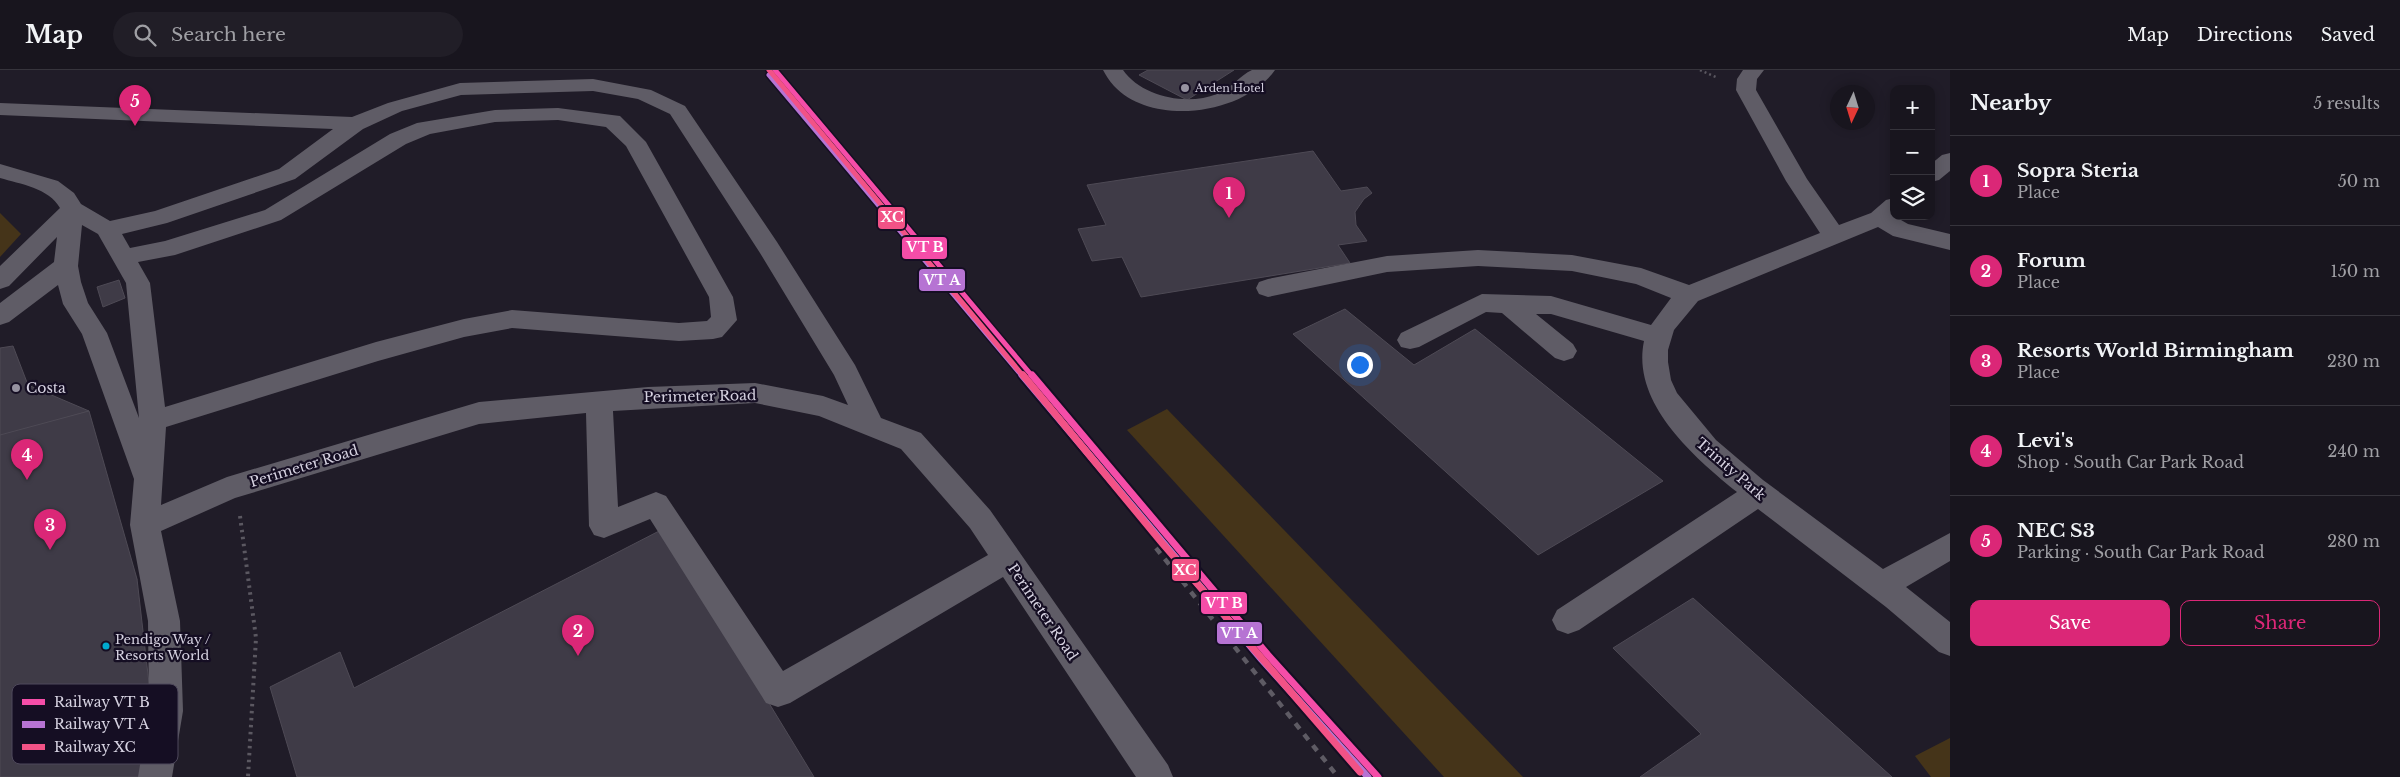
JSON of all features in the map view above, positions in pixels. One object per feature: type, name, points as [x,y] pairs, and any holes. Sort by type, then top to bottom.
[{"type":"street","points":[[1113,70],[1122,84],[1138,93],[1168,103],[1196,104],[1216,101],[1230,96],[1265,70]]},
{"type":"street","points":[[1754,70],[1747,79],[1746,90],[1797,182],[1834,236]]},
{"type":"street","points":[[107,229],[160,218],[287,174],[355,124],[395,107],[460,89],[535,85],[602,86],[644,94],[678,110],[846,372],[871,425]]},
{"type":"street","points":[[0,109],[355,124]]},
{"type":"street","points":[[123,257],[166,249],[273,214],[398,139],[425,128],[496,116],[558,114],[612,122],[635,142],[721,296],[724,320],[713,330],[679,332],[512,319],[464,328],[376,352],[153,422]]},
{"type":"street","points":[[1935,172],[1950,160]]},
{"type":"street","points":[[0,171],[50,186],[66,198],[72,209],[107,229],[138,282],[153,422],[147,479],[145,525],[164,621],[165,684]]},
{"type":"street","points":[[72,209],[66,266],[76,304],[94,333],[147,479]]},
{"type":"street","points":[[0,280],[72,209]]},
{"type":"street","points":[[1886,211],[1901,230],[1950,242]]},
{"type":"street","name":"Trinity Park","points":[[1886,211],[1834,236],[1689,295],[1672,312],[1657,336],[1654,351],[1656,376],[1666,400],[1704,449],[1757,494],[1943,634]]},
{"type":"street","points":[[1268,288],[1387,264],[1478,258],[1580,265],[1641,276],[1689,295]]},
{"type":"street","points":[[0,316],[66,266]]},
{"type":"street","points":[[1410,340],[1482,303],[1550,305],[1657,336]]},
{"type":"street","points":[[1508,304],[1564,351]]},
{"type":"street","name":"Perimeter Road","points":[[145,525],[227,488],[479,413],[648,397],[755,393],[823,406],[911,442],[980,519],[1156,777]]},
{"type":"street","points":[[600,402],[604,526],[656,504],[778,692],[1007,559]]},
{"type":"street","points":[[1568,620],[1757,494]]},
{"type":"street","points":[[1881,586],[1950,546]]},
{"type":"street","points":[[155,777],[157,764]]},
{"type":"path","points":[[240,516],[256,638],[248,777]]},
{"type":"shaded area","points":[[0,213],[21,234],[0,257]]},
{"type":"shaded area","points":[[1167,409],[1523,777],[1444,777],[1127,430]]},
{"type":"shaded area","points":[[1950,738],[1950,777],[1931,777],[1915,756]]},
{"type":"building","name":"Arden Hotel","points":[[1148,70],[1234,70],[1187,100],[1139,75]]},
{"type":"building","points":[[1313,151],[1341,191],[1367,187],[1372,193],[1364,199],[1355,212],[1356,225],[1367,241],[1338,245],[1350,263],[1141,297],[1122,257],[1092,261],[1078,229],[1106,225],[1087,185]]},
{"type":"building","points":[[119,280],[125,298],[103,307],[97,287]]},
{"type":"building","points":[[1345,309],[1414,365],[1475,329],[1663,481],[1538,555],[1293,334]]},
{"type":"building","points":[[13,346],[28,385],[89,411],[37,426],[61,520],[137,579],[86,681],[88,684],[12,684],[12,764],[154,764],[159,770],[149,777],[0,777],[0,348]]},
{"type":"building","points":[[89,411],[137,579],[149,684],[12,684],[12,764],[158,764],[159,770],[149,777],[0,777],[0,435]]},
{"type":"building","points":[[663,529],[814,777],[297,777],[270,687],[340,652],[354,688]]},
{"type":"building","points":[[1693,598],[1892,777],[1640,777],[1701,734],[1613,648]]},
{"type":"railway","points":[[1156,548],[1338,777]]},
{"type":"transit line","points":[[775,70],[1268,655],[1378,777]]},
{"type":"transit line","points":[[769,75],[1262,660],[1368,777]]},
{"type":"rail line","name":"XC","points":[[769,70],[1162,543],[1360,772]]},
{"type":"place","name":"Arden Hotel","points":[[1185,88]]},
{"type":"place","name":"NEC S3","points":[[135,126]]},
{"type":"place","name":"Sopra Steria","points":[[1229,218]]},
{"type":"place","name":"Costa","points":[[16,388]]},
{"type":"place","name":"Levi's","points":[[27,480]]},
{"type":"place","name":"Resorts World Birmingham","points":[[50,550]]},
{"type":"place","name":"Pendigo Way / Resorts World","points":[[106,646]]},
{"type":"place","name":"Forum","points":[[578,656]]}]
